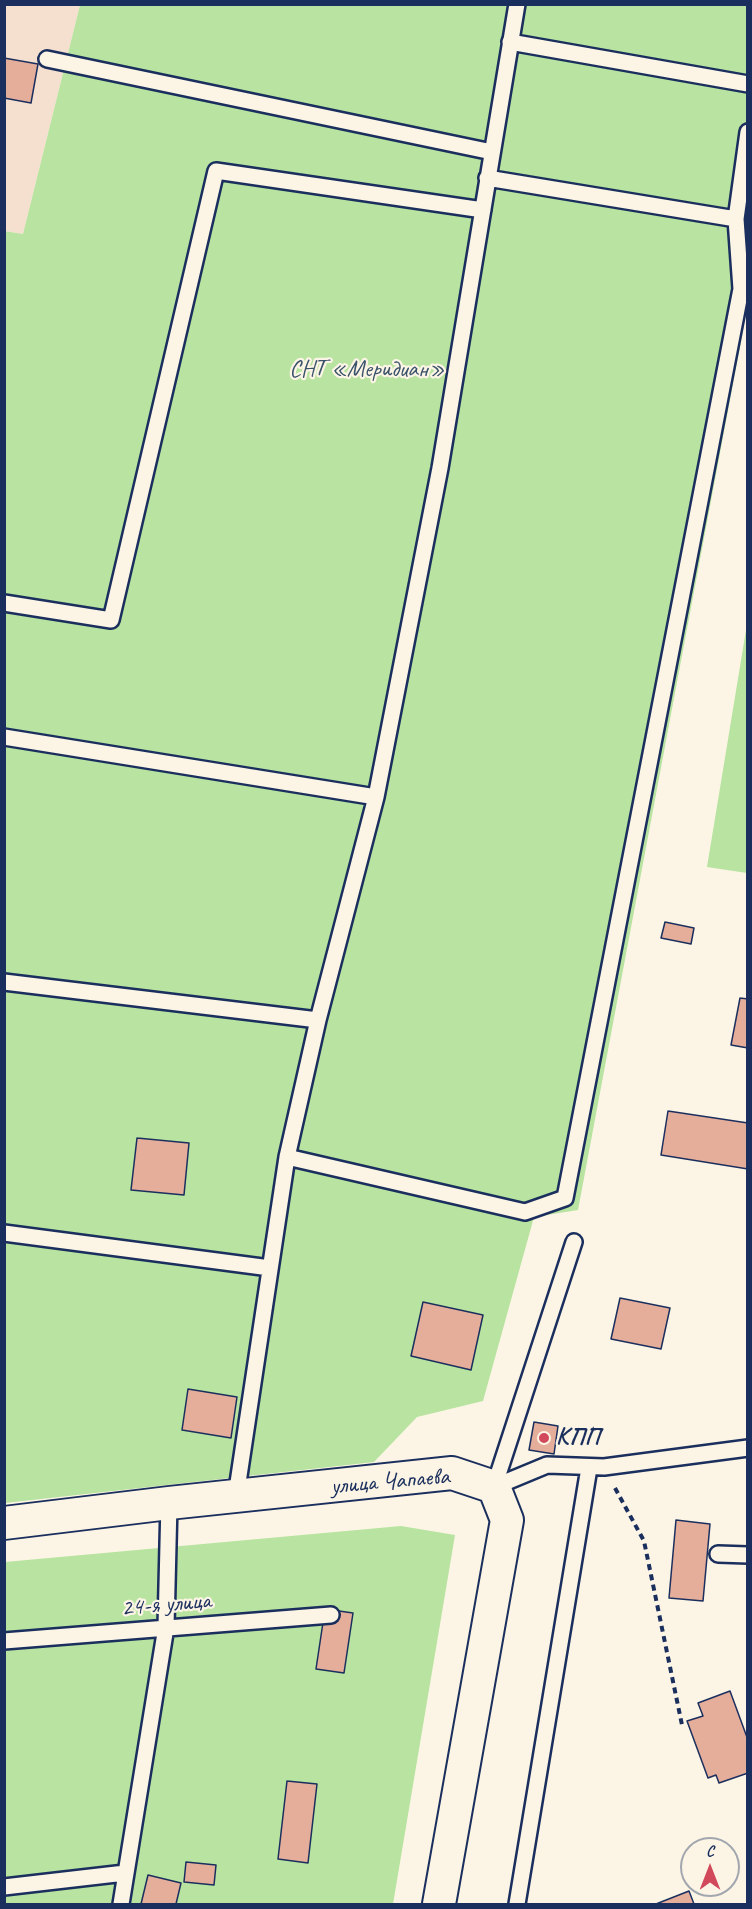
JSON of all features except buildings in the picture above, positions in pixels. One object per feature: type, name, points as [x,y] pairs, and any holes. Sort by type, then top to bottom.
[{"type":"street","name":"улица Чапаева","points":[[4,1523],[452,1473],[494,1487]]},
{"type":"street","points":[[439,1905],[507,1520],[494,1487]]},
{"type":"lane","points":[[236,1496],[287,1157],[318,1020],[376,797],[440,468],[517,4]]},
{"type":"lane","points":[[510,42],[747,84]]},
{"type":"lane","points":[[47,59],[492,152]]},
{"type":"lane","points":[[287,1157],[525,1212],[565,1198],[741,289],[736,219],[747,132]]},
{"type":"lane","points":[[4,603],[111,620],[216,171],[483,210]]},
{"type":"lane","points":[[488,178],[736,219]]},
{"type":"lane","points":[[4,737],[376,797]]},
{"type":"lane","points":[[4,982],[318,1020]]},
{"type":"lane","points":[[4,1233],[270,1268]]},
{"type":"lane","points":[[494,1487],[574,1242]]},
{"type":"lane","points":[[494,1487],[547,1465],[597,1468],[747,1448]]},
{"type":"lane","points":[[517,1905],[597,1468]]},
{"type":"lane","points":[[121,1905],[166,1627],[169,1503]]},
{"type":"lane","points":[[718,1554],[747,1555]]},
{"type":"lane","name":"24-я улица","points":[[4,1641],[331,1615]]},
{"type":"lane","points":[[4,1887],[125,1874]]},
{"type":"path","points":[[597,1468],[644,1541],[682,1725]]},
{"type":"shaded area","points":[[4,5],[80,5],[23,234],[5,231]]},
{"type":"green space","name":"СНТ «Меридиан»","points":[[80,5],[747,5],[747,309],[578,1210],[534,1217],[483,1401],[417,1417],[374,1462],[5,1503],[4,231],[23,234]]},
{"type":"green space","points":[[747,624],[748,873],[707,867]]},
{"type":"green space","points":[[401,1526],[455,1535],[393,1904],[5,1904],[5,1562]]},
{"type":"place","name":"КПП","points":[[544,1438]]}]
